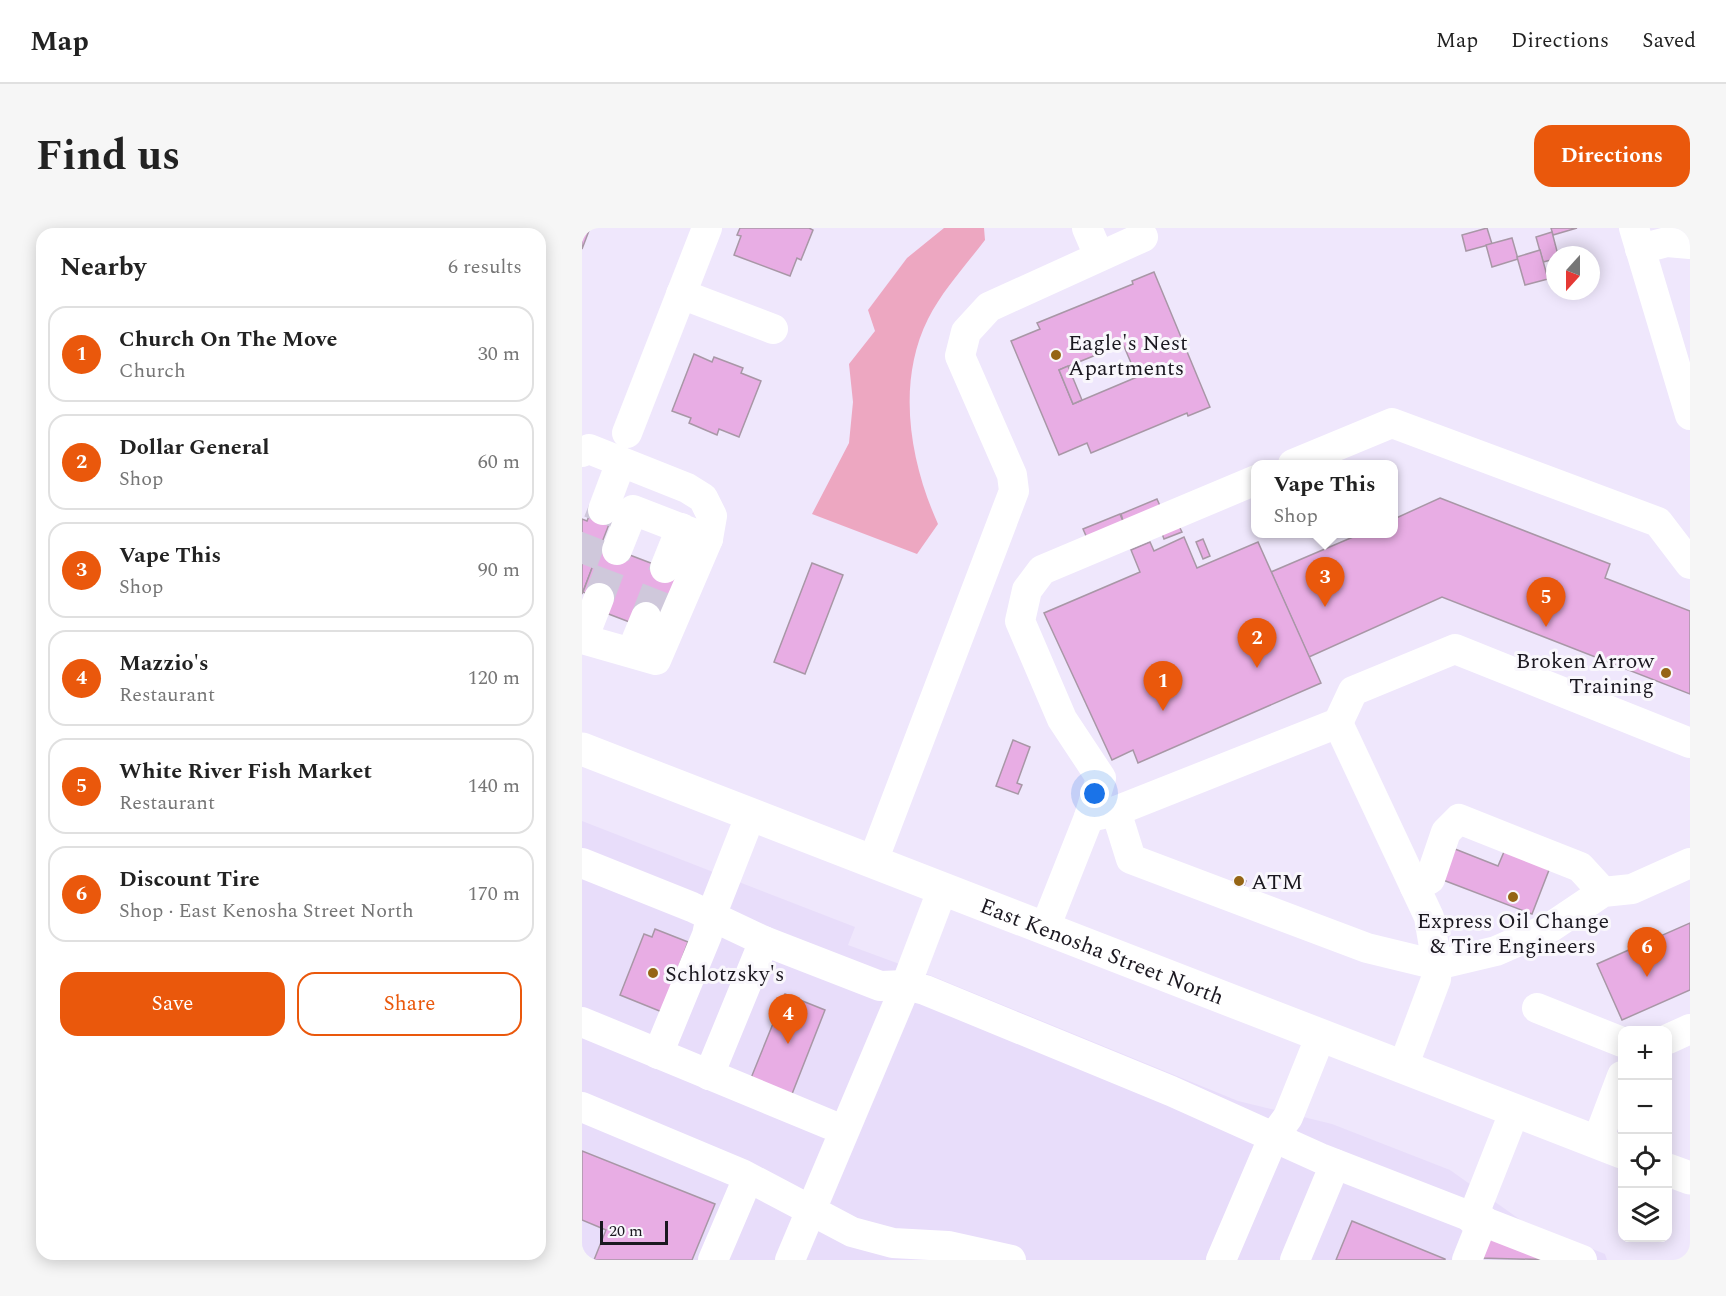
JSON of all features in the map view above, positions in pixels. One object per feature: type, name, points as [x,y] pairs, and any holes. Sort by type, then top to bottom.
[{"type":"main road","name":"East Kenosha Street North","points":[[582,749],[1610,1147]]},
{"type":"main road","points":[[1672,1171],[1690,1178]]},
{"type":"street","points":[[627,433],[706,228]]},
{"type":"street","points":[[1087,228],[1099,256]]},
{"type":"street","points":[[873,861],[1014,490],[1012,475],[960,356],[966,332],[989,307],[1143,237]]},
{"type":"street","points":[[1690,244],[1637,238],[1690,415]]},
{"type":"street","points":[[681,294],[773,329]]},
{"type":"street","points":[[1305,460],[1392,423],[1658,522],[1690,564]]},
{"type":"street","points":[[582,452],[589,449],[704,498],[712,516],[694,533],[665,568]]},
{"type":"street","points":[[603,510],[621,462]]},
{"type":"street","points":[[1045,928],[1102,814],[1101,778],[1062,719],[1020,621],[1028,591],[1042,570],[1251,482]]},
{"type":"street","points":[[617,550],[633,510],[694,533]]},
{"type":"street","points":[[599,598],[583,639],[632,651],[656,660],[694,533]]},
{"type":"street","points":[[632,651],[646,617]]},
{"type":"street","points":[[1102,814],[1338,723],[1353,691],[1455,649],[1690,743]]},
{"type":"street","points":[[1338,723],[1429,917],[1437,965],[1436,978],[1403,1067]]},
{"type":"street","points":[[658,1054],[707,935],[711,916],[751,814]]},
{"type":"street","points":[[1102,814],[1131,859],[1367,948],[1437,965],[1496,951],[1551,927],[1603,892],[1632,889],[1690,863]]},
{"type":"street","points":[[1415,887],[1430,879],[1446,832],[1458,819],[1580,867],[1603,892]]},
{"type":"street","points":[[582,863],[711,916],[764,941],[880,986],[906,985],[1123,1070],[1335,1164],[1582,1260]]},
{"type":"street","points":[[790,1260],[906,985],[943,888]]},
{"type":"street","points":[[709,1075],[764,941]]},
{"type":"street","points":[[1537,1008],[1618,1040]]},
{"type":"street","points":[[582,1022],[843,1130]]},
{"type":"street","points":[[1672,1037],[1690,1029]]},
{"type":"street","points":[[1221,1260],[1274,1136],[1288,1117],[1321,1035]]},
{"type":"street","points":[[1610,1147],[1622,1080]]},
{"type":"street","points":[[582,1107],[748,1178],[852,1232],[893,1243],[948,1246],[1011,1260]]},
{"type":"street","points":[[1467,1260],[1478,1219],[1515,1110]]},
{"type":"street","points":[[1295,1260],[1335,1164]]},
{"type":"street","points":[[712,1260],[748,1178]]},
{"type":"shaded area","points":[[944,228],[984,228],[985,240],[947,288],[928,319],[918,344],[912,369],[910,422],[914,449],[928,500],[938,524],[917,554],[812,514],[849,443],[853,402],[849,364],[875,331],[868,310],[907,258]]},
{"type":"shaded area","points":[[582,821],[855,927],[848,945],[932,976],[1238,1101],[1332,1124],[1450,1170],[1522,1221],[1605,1254],[1607,1260],[582,1260]]},
{"type":"building","points":[[582,228],[590,228],[582,249]]},
{"type":"building","points":[[740,228],[809,228],[813,230],[801,260],[797,258],[790,276],[734,255],[741,236],[737,235]]},
{"type":"building","points":[[1487,228],[1492,244],[1466,251],[1462,235]]},
{"type":"building","points":[[1551,228],[1577,228],[1553,235]]},
{"type":"building","points":[[1552,232],[1556,246],[1546,246],[1546,261],[1543,262],[1536,237]]},
{"type":"building","points":[[1512,238],[1518,259],[1492,267],[1486,245]]},
{"type":"building","points":[[1540,250],[1546,280],[1525,285],[1517,257]]},
{"type":"building","name":"Eagle's Nest Apartments","points":[[1154,272],[1210,407],[1188,416],[1187,413],[1091,453],[1087,443],[1059,455],[1011,341],[1040,329],[1037,323],[1133,284],[1132,281]],"holes":[[[1123,344],[1137,377],[1073,404],[1059,370]]]},
{"type":"building","points":[[694,354],[712,362],[714,357],[743,368],[741,373],[761,381],[739,437],[719,429],[717,435],[689,423],[691,418],[672,411]]},
{"type":"building","points":[[1068,366],[1082,400],[1073,404],[1059,370]]},
{"type":"building","points":[[1440,498],[1610,564],[1605,578],[1690,611],[1690,694],[1442,597],[1309,657],[1271,572],[1351,538],[1398,538],[1398,517]]},
{"type":"building","points":[[1157,499],[1161,508],[1124,524],[1121,514]]},
{"type":"building","points":[[593,506],[613,514],[582,594],[582,519],[587,521]]},
{"type":"building","points":[[1120,514],[1124,524],[1087,538],[1083,529]]},
{"type":"building","points":[[1178,524],[1182,532],[1164,539],[1161,531]]},
{"type":"building","points":[[1184,537],[1197,568],[1258,542],[1321,683],[1138,763],[1133,750],[1112,760],[1044,613],[1140,572],[1131,550],[1150,542],[1154,551]]},
{"type":"building","points":[[1203,539],[1210,556],[1203,559],[1196,542]]},
{"type":"building","points":[[601,544],[682,575],[664,623],[632,623],[606,613],[611,603],[583,592]]},
{"type":"building","points":[[812,563],[843,575],[805,674],[774,662]]},
{"type":"building","points":[[1013,740],[1030,747],[1017,783],[1022,785],[1018,794],[996,786]]},
{"type":"building","name":"Express Oil Change & Tire Engineers","points":[[1506,847],[1549,870],[1532,914],[1443,880],[1455,849],[1498,866]]},
{"type":"building","name":"ATM","points":[[1235,877],[1246,881],[1244,886],[1232,882]]},
{"type":"building","points":[[1690,923],[1690,990],[1622,1020],[1597,964]]},
{"type":"building","name":"Schlotzsky's","points":[[655,929],[688,942],[662,1012],[620,995],[644,934],[652,937]]},
{"type":"building","points":[[785,994],[825,1010],[792,1094],[751,1078]]},
{"type":"building","points":[[582,1151],[715,1204],[692,1260],[594,1260],[606,1230],[582,1220]]},
{"type":"building","points":[[1352,1221],[1445,1259],[1445,1260],[1336,1260]]},
{"type":"building","points":[[1502,1234],[1561,1260],[1480,1258],[1487,1242]]},
{"type":"tunnel","points":[[582,564],[603,510]]},
{"type":"tunnel","points":[[599,598],[617,550]]},
{"type":"tunnel","points":[[646,617],[665,568]]},
{"type":"place","name":"Eagle's Nest Apartments","points":[[1056,355]]},
{"type":"place","name":"Vape This","points":[[1325,607]]},
{"type":"place","name":"White River Fish Market","points":[[1546,627]]},
{"type":"place","name":"Dollar General","points":[[1257,668]]},
{"type":"place","name":"Broken Arrow Training","points":[[1666,673]]},
{"type":"place","name":"Church On The Move","points":[[1163,711]]},
{"type":"place","name":"ATM","points":[[1239,881]]},
{"type":"place","name":"Express Oil Change & Tire Engineers","points":[[1513,897]]},
{"type":"place","name":"Schlotzsky's","points":[[653,973]]},
{"type":"place","name":"Discount Tire","points":[[1647,977]]},
{"type":"place","name":"Mazzio's","points":[[788,1044]]}]
